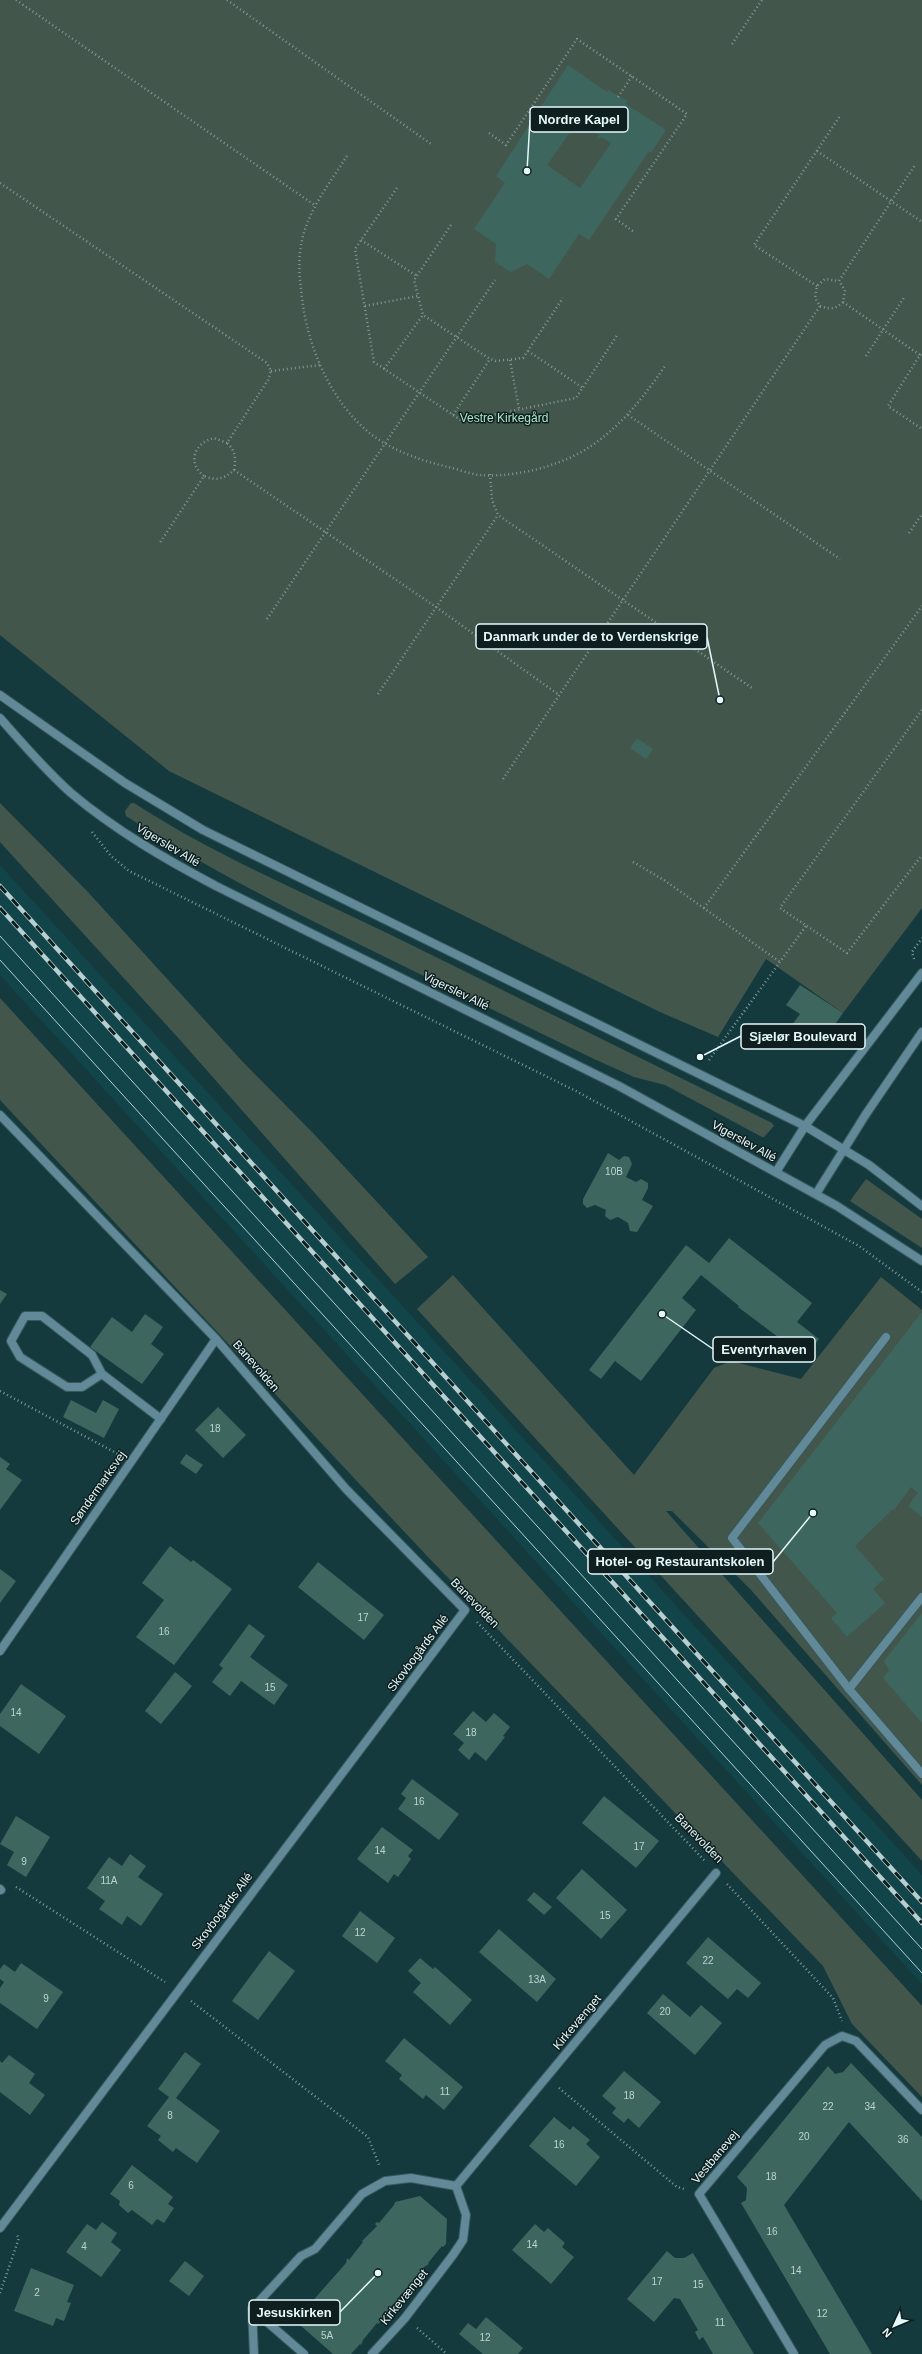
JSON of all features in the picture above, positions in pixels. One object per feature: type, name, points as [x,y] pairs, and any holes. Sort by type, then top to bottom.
[{"type":"street","points":[[0,695],[124,783],[202,830],[805,1126],[845,1149],[922,1206]]},
{"type":"street","name":"Vigerslev Allé","points":[[0,718],[45,769],[71,793],[110,823],[164,858],[216,886],[544,1047],[816,1194],[870,1226],[922,1261]]},
{"type":"street","points":[[776,1172],[805,1126],[920,975]]},
{"type":"street","points":[[816,1194],[922,1032]]},
{"type":"street","name":"Banevolden","points":[[0,1115],[216,1339],[346,1489],[465,1610]]},
{"type":"street","points":[[102,1374],[82,1387],[67,1388],[20,1357],[11,1342],[25,1316],[42,1316],[92,1355],[102,1374],[161,1418]]},
{"type":"street","points":[[886,1337],[732,1538],[849,1689],[922,1774]]},
{"type":"street","name":"Søndermarksvej","points":[[0,1651],[216,1339]]},
{"type":"street","points":[[849,1689],[922,1597]]},
{"type":"street","name":"Skovbogårds Allé","points":[[2,2226],[177,1990],[465,1610]]},
{"type":"street","name":"Kirkevænget","points":[[372,2354],[405,2318],[463,2240],[466,2215],[456,2186],[716,1873]]},
{"type":"street","points":[[842,2036],[856,2041],[922,2110]]},
{"type":"street","name":"Vestbanevej","points":[[794,2354],[699,2194],[825,2045],[842,2036]]},
{"type":"street","points":[[254,2354],[252,2309],[300,2256],[316,2249],[362,2194],[385,2181],[410,2178],[456,2186]]},
{"type":"street","points":[[252,2309],[304,2354]]},
{"type":"path","points":[[16,0],[316,206]]},
{"type":"path","points":[[227,0],[431,144]]},
{"type":"path","points":[[732,44],[762,0]]},
{"type":"path","points":[[489,133],[506,145],[577,39],[632,76],[687,114],[616,219],[634,232]]},
{"type":"path","points":[[618,97],[632,76]]},
{"type":"path","points":[[817,286],[754,245],[840,116]]},
{"type":"path","points":[[817,151],[922,222]]},
{"type":"path","points":[[347,156],[316,206],[302,239],[299,264],[304,315],[310,340],[329,386],[361,424],[386,444],[427,462],[480,475],[530,472],[556,464],[603,438],[628,415],[666,366]]},
{"type":"path","points":[[839,281],[915,165]]},
{"type":"path","points":[[0,183],[267,363],[271,371],[268,380],[227,443]]},
{"type":"path","points":[[397,188],[355,249],[374,362],[462,421],[576,398],[618,334]]},
{"type":"path","points":[[451,225],[414,280],[423,315],[490,359],[496,362],[524,358],[563,298]]},
{"type":"path","points":[[361,240],[417,276]]},
{"type":"path","points":[[826,279],[839,281],[845,290],[842,302],[834,308],[828,309],[820,306],[815,298],[817,286],[826,279]]},
{"type":"path","points":[[267,619],[496,280]]},
{"type":"path","points":[[365,306],[418,296]]},
{"type":"path","points":[[866,356],[905,296]]},
{"type":"path","points":[[842,302],[920,355]]},
{"type":"path","points":[[503,779],[820,306]]},
{"type":"path","points":[[384,369],[423,315]]},
{"type":"path","points":[[528,351],[583,388]]},
{"type":"path","points":[[922,352],[888,406],[922,429]]},
{"type":"path","points":[[453,415],[490,359]]},
{"type":"path","points":[[510,360],[519,409]]},
{"type":"path","points":[[271,371],[320,366]]},
{"type":"path","points":[[628,415],[840,559]]},
{"type":"path","points":[[214,438],[227,443],[232,448],[235,455],[234,470],[223,478],[210,479],[204,476],[196,466],[194,452],[202,443],[214,438]]},
{"type":"path","points":[[234,470],[560,695]]},
{"type":"path","points":[[490,474],[492,500],[498,515],[752,688]]},
{"type":"path","points":[[159,544],[204,476]]},
{"type":"path","points":[[909,533],[922,514]]},
{"type":"path","points":[[378,694],[498,515]]},
{"type":"path","points":[[704,908],[922,606]]},
{"type":"path","points":[[922,710],[780,908],[847,953],[922,855]]},
{"type":"path","points":[[87,826],[111,856],[129,871],[576,1091],[859,1246],[922,1292]]},
{"type":"path","points":[[633,862],[704,908],[780,962]]},
{"type":"path","points":[[699,1074],[806,926]]},
{"type":"path","points":[[920,975],[912,952],[922,938]]},
{"type":"path","points":[[0,1391],[132,1461]]},
{"type":"path","name":"Banevolden","points":[[465,1610],[833,1998],[840,2014],[842,2036]]},
{"type":"path","points":[[1,1890],[17,1887],[177,1990],[368,2137],[385,2181]]},
{"type":"path","points":[[546,2078],[677,2187]]},
{"type":"path","points":[[0,2293],[19,2238],[2,2226]]},
{"type":"path","points":[[405,2318],[447,2354]]},
{"type":"shaded area","points":[[0,865],[922,1875],[922,1984],[0,975]]},
{"type":"green space","name":"Vestre Kirkegård","points":[[0,0],[922,0],[922,908],[843,1013],[766,959],[718,1037],[660,1012],[169,771],[0,635]]},
{"type":"green space","points":[[0,803],[87,891],[242,1061],[314,1134],[428,1257],[395,1284],[181,1041],[0,842]]},
{"type":"green space","points":[[131,803],[134,803],[196,840],[260,873],[389,934],[772,1123],[774,1126],[764,1137],[762,1137],[665,1085],[634,1077],[592,1058],[313,921],[218,871],[126,816],[125,811]]},
{"type":"green space","points":[[0,998],[922,2006],[922,2097],[852,2024],[823,1966],[428,1557],[0,1100]]},
{"type":"green space","points":[[866,1179],[922,1219],[922,1248],[850,1201]]},
{"type":"green space","points":[[453,1275],[634,1475],[714,1368],[731,1361],[801,1379],[881,1277],[922,1310],[922,1785],[751,1590],[672,1511],[666,1511],[922,1800],[922,1861],[417,1309]]},
{"type":"building","points":[[568,65],[607,92],[610,89],[611,92],[628,101],[626,104],[666,130],[651,153],[649,151],[589,240],[579,234],[549,279],[527,264],[511,272],[495,262],[496,244],[474,229],[505,183],[496,176]],"holes":[[[578,121],[587,127],[586,130],[588,131],[590,129],[599,135],[597,138],[599,139],[601,137],[611,143],[580,188],[547,165]]]},
{"type":"building","points":[[637,738],[653,749],[646,759],[630,748]]},
{"type":"building","points":[[800,985],[843,1013],[821,1044],[792,1025],[800,1014],[786,1005]]},
{"type":"building","points":[[608,1153],[619,1160],[624,1156],[629,1157],[632,1164],[626,1177],[636,1182],[641,1179],[648,1183],[648,1188],[642,1200],[653,1206],[637,1232],[630,1231],[628,1223],[618,1217],[610,1220],[605,1216],[606,1210],[595,1205],[587,1208],[583,1204],[583,1199]]},
{"type":"building","points":[[729,1238],[812,1303],[797,1322],[819,1339],[805,1357],[738,1307],[739,1306],[701,1275],[682,1298],[696,1310],[641,1381],[615,1361],[601,1379],[589,1370],[686,1245],[709,1263]]},
{"type":"building","points":[[0,1290],[7,1294],[0,1304]]},
{"type":"building","points":[[922,1312],[922,1517],[908,1506],[918,1493],[911,1487],[894,1510],[893,1509],[855,1546],[884,1579],[873,1589],[885,1603],[847,1637],[831,1618],[837,1613],[758,1523]]},
{"type":"building","points":[[145,1314],[163,1327],[151,1344],[164,1354],[142,1384],[90,1347],[112,1317],[132,1332]]},
{"type":"building","points":[[71,1400],[96,1413],[103,1400],[119,1409],[104,1438],[63,1417]]},
{"type":"building","points":[[218,1407],[246,1435],[223,1458],[195,1430]]},
{"type":"building","points":[[186,1454],[203,1465],[196,1474],[180,1463]]},
{"type":"building","points":[[0,1457],[10,1464],[6,1469],[22,1480],[0,1510]]},
{"type":"building","points":[[170,1546],[191,1562],[193,1560],[232,1589],[174,1665],[136,1637],[164,1600],[142,1583]]},
{"type":"building","points":[[318,1562],[384,1615],[364,1640],[298,1587]]},
{"type":"building","points":[[0,1569],[16,1581],[0,1603]]},
{"type":"building","points":[[922,1613],[922,1723],[883,1678],[889,1670],[884,1661]]},
{"type":"building","points":[[249,1624],[265,1636],[250,1657],[288,1685],[274,1705],[241,1681],[230,1696],[212,1682],[223,1668],[219,1665]]},
{"type":"building","points":[[175,1672],[192,1686],[161,1724],[145,1711]]},
{"type":"building","points":[[21,1684],[66,1716],[39,1754],[0,1726],[0,1714]]},
{"type":"building","points":[[473,1711],[486,1722],[494,1713],[510,1727],[503,1736],[505,1737],[486,1761],[475,1752],[469,1760],[458,1750],[464,1743],[453,1734]]},
{"type":"building","points":[[412,1779],[459,1814],[439,1840],[398,1809],[406,1798],[401,1794]]},
{"type":"building","points":[[604,1796],[659,1841],[636,1868],[582,1823]]},
{"type":"building","points":[[16,1816],[50,1837],[26,1877],[7,1865],[14,1852],[0,1844]]},
{"type":"building","points":[[382,1827],[413,1850],[408,1856],[411,1859],[398,1877],[394,1874],[388,1883],[357,1859]]},
{"type":"building","points":[[130,1854],[146,1866],[138,1877],[163,1894],[141,1926],[127,1916],[122,1925],[99,1909],[105,1901],[87,1888],[109,1857],[122,1866]]},
{"type":"building","points":[[582,1869],[627,1910],[601,1939],[556,1898]]},
{"type":"building","points":[[534,1892],[552,1907],[544,1915],[527,1900]]},
{"type":"building","points":[[360,1911],[395,1938],[377,1963],[342,1936]]},
{"type":"building","points":[[499,1929],[556,1979],[537,2002],[479,1952]]},
{"type":"building","points":[[708,1937],[761,1983],[748,1998],[737,1989],[728,1999],[686,1963]]},
{"type":"building","points":[[269,1951],[295,1971],[258,2020],[232,2001]]},
{"type":"building","points":[[420,1958],[433,1969],[435,1967],[472,2000],[450,2025],[413,1992],[421,1983],[408,1971]]},
{"type":"building","points":[[21,1963],[63,1992],[37,2029],[0,2003],[0,1988],[4,1982],[0,1979],[0,1969],[4,1964],[15,1972]]},
{"type":"building","points":[[663,1994],[690,2017],[701,2005],[722,2023],[695,2055],[647,2013]]},
{"type":"building","points":[[404,2038],[463,2087],[444,2110],[426,2095],[423,2099],[399,2079],[402,2075],[385,2061]]},
{"type":"building","points":[[185,2052],[201,2064],[176,2098],[220,2131],[197,2163],[176,2148],[173,2152],[158,2140],[161,2136],[147,2126],[169,2097],[158,2089]]},
{"type":"building","points":[[9,2055],[35,2074],[29,2083],[45,2095],[30,2115],[0,2092],[0,2061],[2,2063]]},
{"type":"building","points":[[851,2063],[922,2137],[922,2201],[849,2122],[784,2205],[872,2354],[830,2354],[741,2203],[746,2200],[747,2188],[737,2177],[828,2066],[835,2074],[843,2072]]},
{"type":"building","points":[[624,2071],[661,2102],[639,2128],[628,2118],[624,2123],[612,2113],[616,2108],[602,2096]]},
{"type":"building","points":[[554,2117],[570,2130],[573,2126],[590,2140],[586,2144],[600,2157],[576,2186],[529,2146]]},
{"type":"building","points":[[132,2165],[173,2197],[168,2204],[174,2208],[164,2223],[157,2219],[152,2225],[132,2210],[128,2213],[119,2205],[120,2201],[110,2194]]},
{"type":"building","points":[[420,2196],[447,2219],[446,2244],[443,2247],[442,2246],[428,2263],[429,2264],[424,2267],[414,2279],[415,2280],[397,2299],[399,2300],[395,2302],[380,2320],[381,2321],[378,2324],[377,2323],[363,2340],[361,2345],[360,2344],[351,2354],[333,2354],[300,2325],[297,2325],[295,2321],[346,2263],[347,2258],[349,2260],[363,2242],[362,2241],[377,2226],[375,2224],[377,2222],[379,2223],[395,2202]]},
{"type":"building","points":[[102,2222],[117,2233],[111,2242],[121,2250],[101,2277],[66,2252],[87,2224],[96,2230]]},
{"type":"building","points":[[535,2224],[544,2232],[548,2228],[565,2243],[562,2247],[574,2257],[551,2284],[512,2250]]},
{"type":"building","points":[[667,2251],[675,2258],[684,2258],[693,2253],[754,2354],[713,2354],[703,2337],[699,2340],[695,2332],[698,2330],[680,2299],[674,2298],[654,2322],[627,2299]]},
{"type":"building","points":[[185,2261],[204,2276],[189,2296],[169,2281]]},
{"type":"building","points":[[31,2268],[74,2285],[67,2302],[71,2303],[64,2321],[56,2318],[53,2326],[14,2311]]},
{"type":"building","points":[[486,2317],[523,2348],[518,2354],[483,2354],[459,2334],[468,2323],[476,2329]]},
{"type":"tram line","points":[[0,936],[922,1949]]},
{"type":"tram line","points":[[0,960],[922,1973]]},
{"type":"railway","points":[[0,886],[922,1902]]},
{"type":"railway","points":[[0,908],[922,1923]]},
{"type":"place","name":"Nordre Kapel","points":[[527,171]]},
{"type":"place","name":"Danmark under de to Verdenskrige","points":[[720,700]]},
{"type":"place","name":"Sjælør Boulevard","points":[[700,1057]]},
{"type":"place","name":"Eventyrhaven","points":[[662,1314]]},
{"type":"place","name":"Hotel- og Restaurantskolen","points":[[813,1513]]},
{"type":"place","name":"Jesuskirken","points":[[378,2273]]}]
